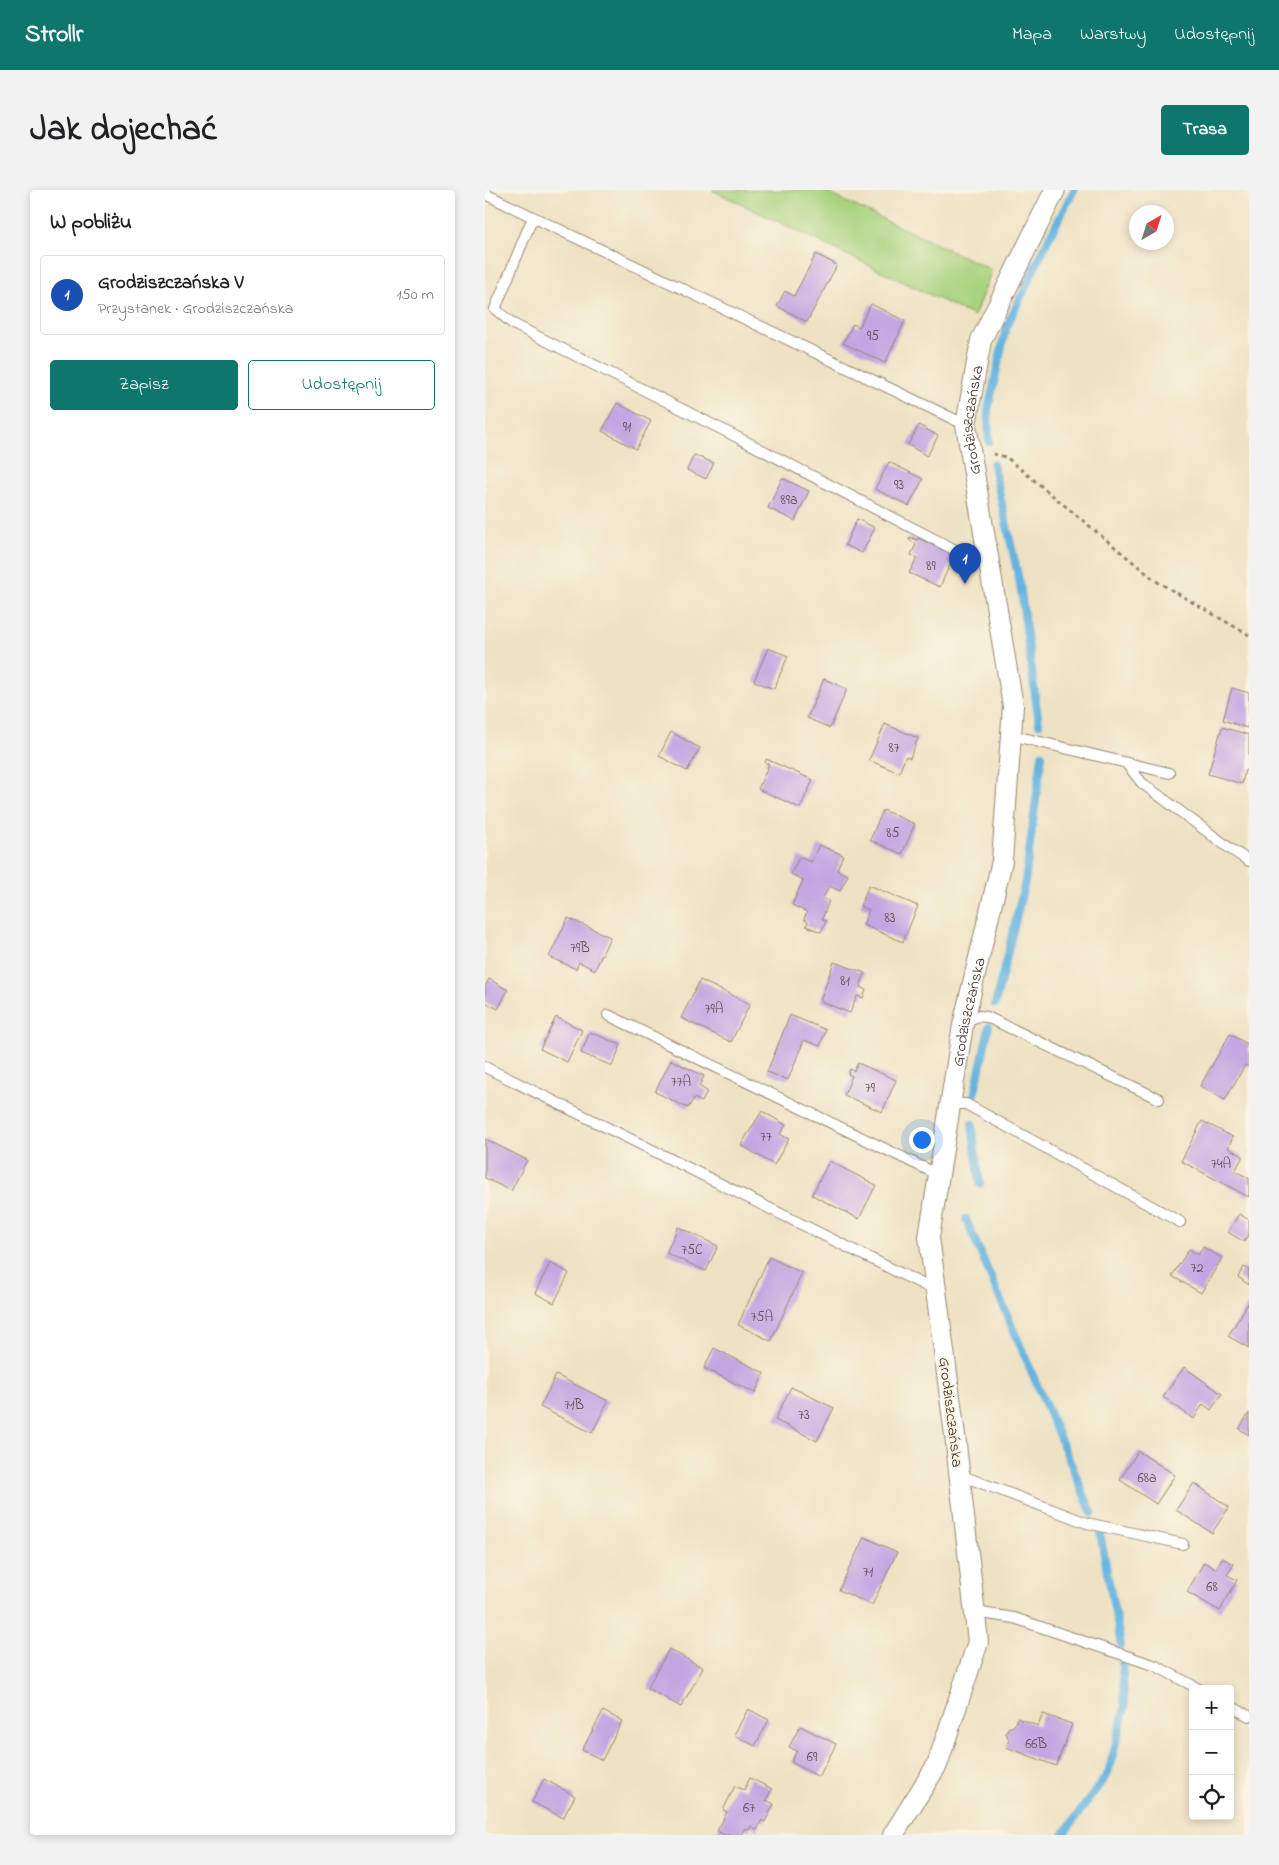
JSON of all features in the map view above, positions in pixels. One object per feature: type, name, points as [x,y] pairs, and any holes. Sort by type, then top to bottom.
[{"type":"street","name":"Grodziszczańska","points":[[893,1835],[937,1765],[978,1642],[960,1475],[929,1237],[964,1021],[1001,861],[1013,706],[966,425],[981,340],[1055,190]]},
{"type":"lane","points":[[485,194],[966,425]]},
{"type":"lane","points":[[533,217],[495,309],[513,324],[965,555],[990,565]]},
{"type":"lane","points":[[1011,735],[1169,774]]},
{"type":"lane","points":[[1126,763],[1142,783],[1249,862]]},
{"type":"lane","points":[[608,1015],[939,1175]]},
{"type":"lane","points":[[964,1021],[979,1016],[987,1017],[1159,1098]]},
{"type":"lane","points":[[485,1068],[936,1291]]},
{"type":"lane","points":[[950,1104],[966,1104],[1180,1222]]},
{"type":"lane","points":[[960,1475],[1087,1523],[1183,1544]]},
{"type":"lane","points":[[975,1612],[1014,1618],[1156,1666],[1192,1685]]},
{"type":"lane","points":[[1234,1708],[1249,1716]]},
{"type":"path","points":[[970,448],[1006,457],[1156,581],[1249,635]]},
{"type":"green space","points":[[712,190],[821,190],[992,270],[974,316]]},
{"type":"building","points":[[816,254],[837,265],[807,322],[777,306],[785,291],[794,296]]},
{"type":"building","points":[[871,304],[905,321],[885,363],[843,343],[853,324],[859,327]]},
{"type":"building","points":[[617,403],[651,421],[636,449],[602,431]]},
{"type":"building","points":[[919,425],[938,436],[927,456],[908,445]]},
{"type":"building","points":[[694,455],[714,463],[706,479],[687,470]]},
{"type":"building","points":[[889,462],[923,479],[909,506],[875,489]]},
{"type":"building","points":[[782,478],[809,491],[795,521],[768,508]]},
{"type":"building","points":[[857,519],[875,528],[862,553],[845,545]]},
{"type":"building","points":[[910,537],[917,540],[918,538],[954,555],[940,587],[909,573],[917,558],[911,555],[916,544],[909,540]]},
{"type":"building","points":[[768,648],[788,656],[774,689],[754,681]]},
{"type":"building","points":[[824,679],[847,689],[830,728],[807,718]]},
{"type":"building","points":[[1232,688],[1249,693],[1249,721],[1247,728],[1223,720]]},
{"type":"building","points":[[885,724],[918,738],[910,758],[906,756],[899,773],[869,760]]},
{"type":"building","points":[[1222,727],[1249,735],[1249,771],[1245,770],[1242,784],[1208,774]]},
{"type":"building","points":[[671,732],[700,748],[687,771],[659,756]]},
{"type":"building","points":[[766,759],[813,780],[800,808],[758,789],[769,764],[765,763]]},
{"type":"building","points":[[883,810],[915,824],[902,854],[870,840]]},
{"type":"building","points":[[819,845],[843,855],[837,870],[848,875],[840,891],[829,886],[823,898],[829,901],[822,919],[826,921],[821,932],[806,926],[808,922],[804,919],[807,912],[792,905],[803,880],[791,874],[799,857],[811,862]]},
{"type":"building","points":[[869,885],[918,906],[903,942],[863,925],[869,910],[860,906]]},
{"type":"building","points":[[568,918],[610,937],[595,970],[579,962],[576,969],[549,957]]},
{"type":"building","points":[[834,962],[865,973],[860,987],[866,990],[863,998],[857,996],[850,1013],[820,1001]]},
{"type":"building","points":[[489,979],[508,990],[498,1009],[485,1002],[485,987]]},
{"type":"building","points":[[700,980],[750,1004],[731,1042],[681,1018]]},
{"type":"building","points":[[790,1015],[826,1030],[820,1046],[804,1040],[788,1080],[767,1072]]},
{"type":"building","points":[[556,1017],[582,1030],[567,1062],[540,1049]]},
{"type":"building","points":[[590,1032],[621,1045],[612,1066],[581,1053]]},
{"type":"building","points":[[1230,1034],[1249,1045],[1249,1067],[1245,1065],[1225,1100],[1200,1086]]},
{"type":"building","points":[[671,1060],[704,1076],[699,1086],[707,1091],[702,1102],[694,1098],[688,1108],[655,1092]]},
{"type":"building","points":[[858,1063],[896,1080],[882,1112],[844,1095],[852,1076],[848,1074],[850,1069],[854,1071]]},
{"type":"building","points":[[762,1111],[786,1125],[780,1134],[789,1139],[774,1165],[741,1145]]},
{"type":"building","points":[[1202,1121],[1233,1137],[1228,1148],[1243,1156],[1235,1171],[1249,1178],[1249,1197],[1181,1161]]},
{"type":"building","points":[[485,1139],[527,1160],[511,1191],[485,1178]]},
{"type":"building","points":[[829,1161],[876,1185],[859,1219],[812,1195]]},
{"type":"building","points":[[1239,1214],[1249,1220],[1249,1234],[1244,1242],[1228,1232]]},
{"type":"building","points":[[678,1227],[718,1246],[706,1271],[666,1253]]},
{"type":"building","points":[[1203,1247],[1222,1258],[1201,1293],[1172,1276],[1189,1249],[1198,1255]]},
{"type":"building","points":[[769,1257],[802,1273],[771,1341],[738,1325]]},
{"type":"building","points":[[550,1263],[569,1273],[554,1303],[535,1293]]},
{"type":"building","points":[[1244,1267],[1249,1270],[1249,1285],[1238,1277]]},
{"type":"building","points":[[1249,1302],[1249,1348],[1228,1336]]},
{"type":"building","points":[[714,1348],[764,1373],[755,1393],[704,1368]]},
{"type":"building","points":[[1184,1367],[1222,1394],[1211,1410],[1203,1404],[1194,1419],[1163,1397]]},
{"type":"building","points":[[556,1375],[608,1401],[592,1433],[540,1407]]},
{"type":"building","points":[[791,1387],[834,1408],[817,1441],[775,1420]]},
{"type":"building","points":[[1249,1413],[1249,1435],[1239,1429]]},
{"type":"building","points":[[1138,1451],[1175,1475],[1156,1504],[1120,1480]]},
{"type":"building","points":[[1194,1483],[1229,1507],[1212,1533],[1176,1510]]},
{"type":"building","points":[[864,1537],[897,1552],[872,1605],[839,1590]]},
{"type":"building","points":[[1222,1558],[1234,1564],[1227,1575],[1237,1580],[1220,1611],[1187,1592],[1204,1562],[1216,1569]]},
{"type":"building","points":[[669,1649],[703,1668],[681,1707],[647,1688]]},
{"type":"building","points":[[748,1709],[769,1720],[755,1746],[734,1735]]},
{"type":"building","points":[[603,1711],[622,1721],[602,1760],[582,1750]]},
{"type":"building","points":[[1043,1714],[1072,1724],[1056,1766],[1006,1747],[1009,1740],[1006,1733],[1008,1728],[1014,1726],[1017,1718],[1038,1726]]},
{"type":"building","points":[[800,1726],[836,1744],[819,1777],[791,1762],[797,1751],[789,1747]]},
{"type":"building","points":[[750,1778],[772,1789],[766,1800],[774,1804],[765,1822],[762,1820],[757,1830],[751,1826],[749,1830],[745,1828],[741,1835],[724,1835],[717,1831],[727,1812],[723,1810],[735,1786],[744,1790]]},
{"type":"building","points":[[544,1779],[575,1796],[563,1818],[532,1802]]},
{"type":"waterway","points":[[989,442],[988,410],[1006,328],[1074,190]]},
{"type":"waterway","points":[[993,464],[1020,584],[1039,724]]},
{"type":"waterway","points":[[995,1004],[1025,882],[1042,755]]},
{"type":"waterway","points":[[974,1096],[989,1027]]},
{"type":"waterway","points":[[972,1124],[980,1184]]},
{"type":"waterway","points":[[966,1219],[1092,1513]]},
{"type":"waterway","points":[[1100,1533],[1121,1645]]},
{"type":"waterway","points":[[1063,1835],[1108,1773],[1125,1708],[1122,1664]]},
{"type":"place","name":"Grodziszczańska V","points":[[965,584]]}]
